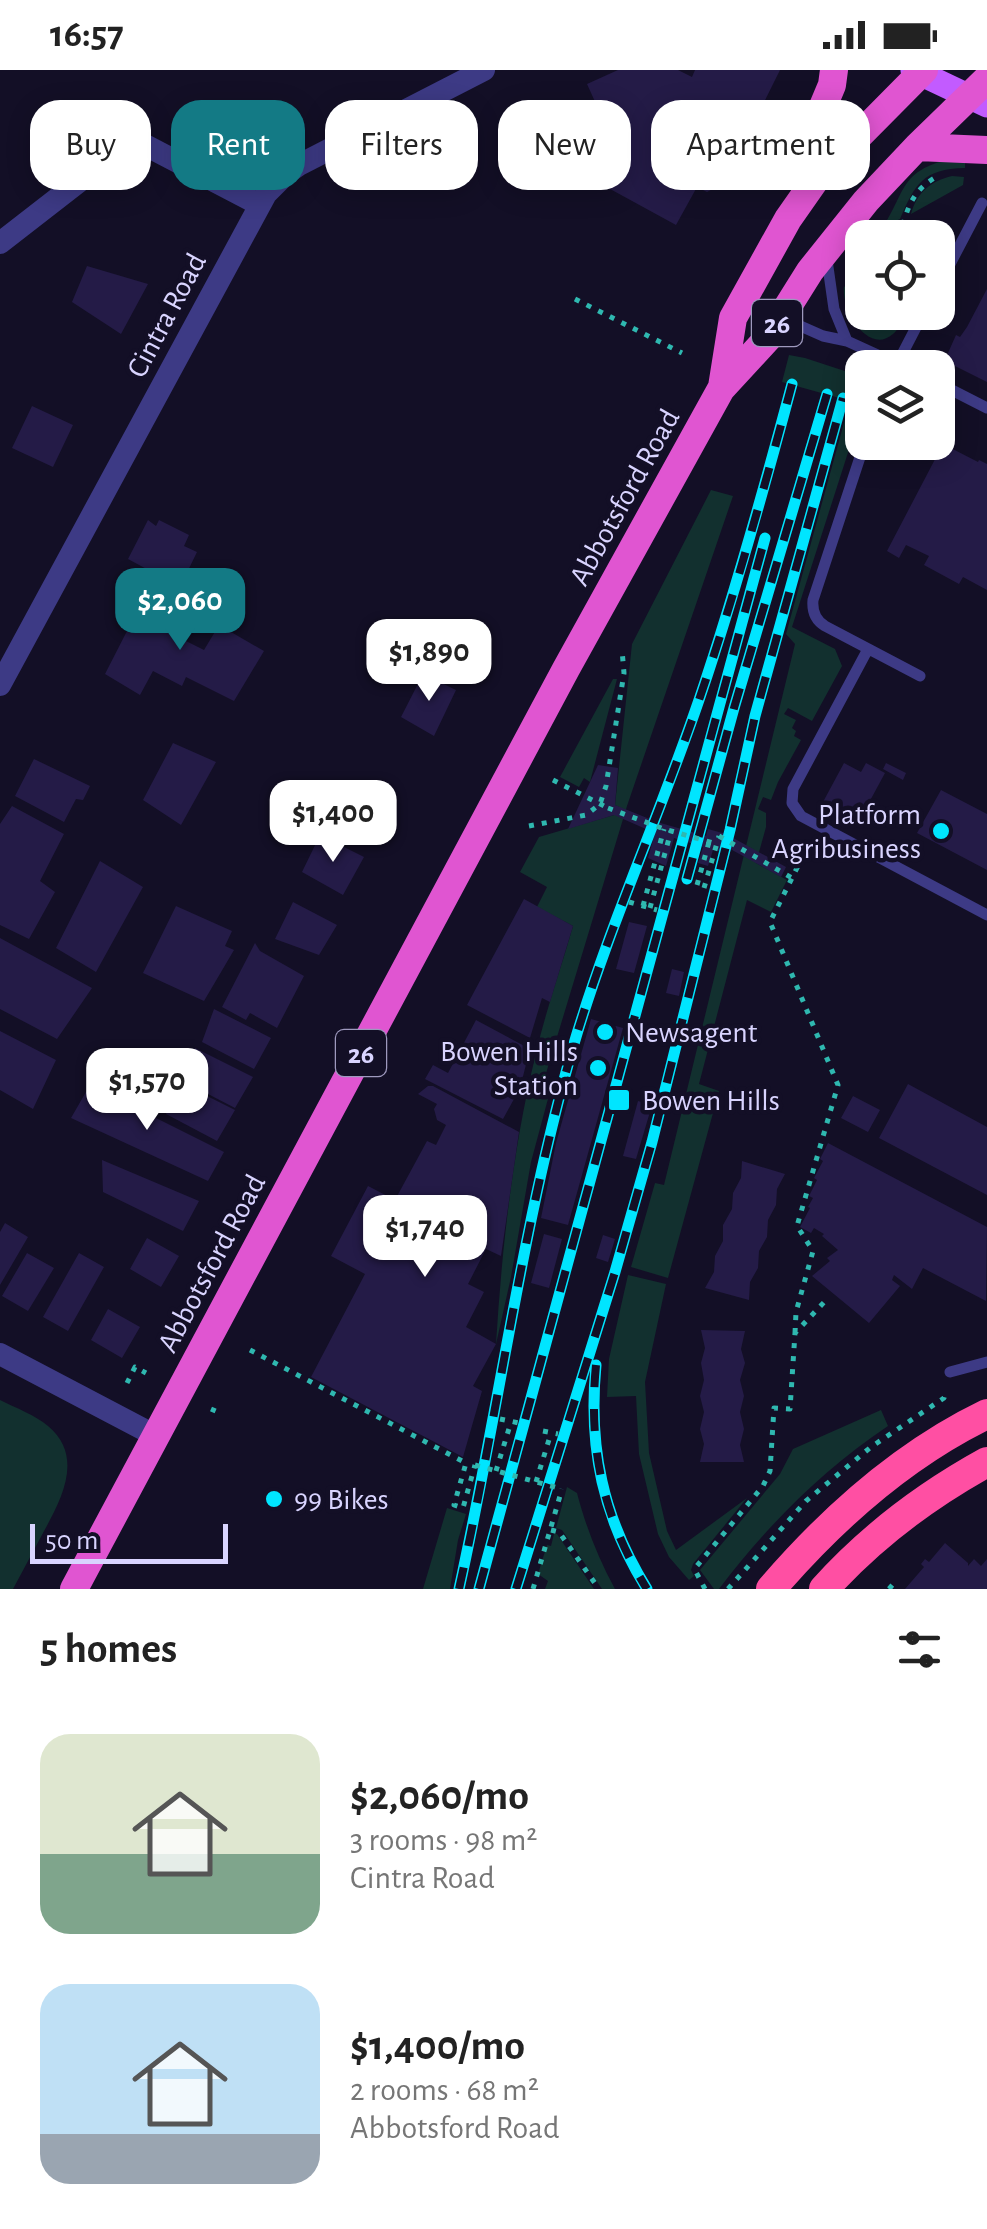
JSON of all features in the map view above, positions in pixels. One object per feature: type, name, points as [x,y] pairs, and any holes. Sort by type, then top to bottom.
[{"type":"highway","points":[[826,100],[834,70]]},
{"type":"highway","name":"Abbotsford Road","points":[[870,122],[919,71]]},
{"type":"highway","name":"Abbotsford Road","points":[[74,1589],[582,639],[721,389],[768,338],[826,250],[884,181],[918,146],[981,94]]},
{"type":"highway","points":[[918,146],[987,150]]},
{"type":"highway","name":"Abbotsford Road","points":[[721,389],[733,318],[776,238],[809,190]]},
{"type":"highway","points":[[771,1589],[834,1520],[877,1484],[929,1447],[987,1414]]},
{"type":"highway","points":[[824,1589],[920,1504],[987,1462]]},
{"type":"main road","points":[[919,71],[981,94]]},
{"type":"street","name":"Cintra Road","points":[[0,686],[260,205],[275,184],[299,164],[484,70]]},
{"type":"street","points":[[0,243],[130,145],[145,145],[260,205]]},
{"type":"street","points":[[0,1354],[156,1436]]},
{"type":"lane","points":[[955,255],[982,204]]},
{"type":"lane","points":[[826,250],[834,310],[847,341]]},
{"type":"lane","points":[[780,318],[866,350]]},
{"type":"lane","points":[[955,391],[987,408]]},
{"type":"lane","points":[[859,460],[814,600],[814,612],[820,622],[920,676]]},
{"type":"lane","points":[[868,648],[793,789],[792,804],[801,816],[987,916]]},
{"type":"lane","points":[[950,1372],[987,1362]]},
{"type":"path","points":[[904,220],[920,188],[952,173]]},
{"type":"path","points":[[575,298],[682,353]]},
{"type":"path","points":[[529,826],[586,815],[600,804],[624,673],[622,650]]},
{"type":"path","points":[[553,780],[608,808],[713,845]]},
{"type":"path","points":[[646,907],[655,861],[668,830]]},
{"type":"path","points":[[646,907],[668,830]]},
{"type":"path","points":[[713,845],[707,888],[694,884],[713,845],[719,836],[792,878]]},
{"type":"path","points":[[705,1589],[696,1567],[764,1486],[770,1471],[774,1408],[790,1409],[796,1312],[813,1251],[797,1226],[838,1085],[770,922],[808,844]]},
{"type":"path","points":[[629,902],[658,910]]},
{"type":"path","points":[[795,1333],[829,1297]]},
{"type":"path","points":[[250,1350],[466,1463],[454,1506],[463,1508],[474,1465],[562,1490],[533,1589]]},
{"type":"path","points":[[127,1383],[135,1367],[146,1374]]},
{"type":"path","points":[[496,1472],[515,1422],[500,1419]]},
{"type":"path","points":[[536,1482],[551,1432]]},
{"type":"path","points":[[551,1530],[559,1532],[598,1589]]},
{"type":"path","points":[[888,1589],[895,1582]]},
{"type":"green space","points":[[965,159],[965,168],[939,171],[922,181],[900,219],[887,220],[906,184],[934,164]]},
{"type":"green space","points":[[952,176],[964,177],[963,185],[911,214],[926,189]]},
{"type":"green space","points":[[861,330],[896,330],[884,339]]},
{"type":"green space","points":[[789,355],[805,358],[845,371],[845,400],[782,382]]},
{"type":"green space","points":[[845,419],[846,460],[792,627],[835,649],[842,666],[812,721],[788,708],[784,714],[796,720],[794,736],[801,740],[771,800],[763,797],[758,809],[766,813],[766,827],[756,863],[787,880],[771,912],[747,900],[699,1084],[719,1091],[668,1278],[631,1267],[655,1183],[664,1185],[795,644],[786,634]]},
{"type":"green space","points":[[711,490],[733,496],[627,806],[547,1070],[541,1094],[549,1095],[531,1162],[496,1344],[505,1234],[521,1125],[540,1037],[573,926],[537,907],[547,887],[520,872],[539,837],[614,815],[619,807],[615,805],[632,644]]},
{"type":"green space","points":[[613,679],[617,679],[590,782],[584,778],[579,787],[560,777]]},
{"type":"green space","points":[[628,1275],[666,1284],[645,1382],[649,1453],[667,1531],[676,1550],[747,1498],[693,1564],[694,1576],[689,1580],[669,1557],[658,1534],[639,1454],[636,1396],[607,1397],[609,1359]]},
{"type":"green space","points":[[0,1400],[48,1426],[59,1438],[67,1465],[57,1507],[13,1589],[0,1589]]},
{"type":"green space","points":[[881,1410],[888,1426],[840,1461],[797,1500],[719,1589],[714,1589],[700,1570],[780,1474],[793,1449]]},
{"type":"green space","points":[[567,1487],[577,1493],[593,1542],[615,1589],[602,1589],[562,1530],[556,1528]]},
{"type":"green space","points":[[447,1508],[466,1514],[450,1589],[423,1589]]},
{"type":"green space","points":[[554,1534],[594,1589],[545,1589],[548,1581],[538,1574]]},
{"type":"building","points":[[618,70],[678,70],[692,77],[695,70],[780,70],[765,100],[651,100],[651,190],[695,190],[676,225],[612,190],[631,190],[631,100],[594,100],[587,84]]},
{"type":"building","points":[[87,266],[148,284],[121,334],[72,302]]},
{"type":"building","points":[[987,289],[987,382],[955,366],[955,350],[949,350],[956,335],[960,337]]},
{"type":"building","points":[[32,406],[73,425],[53,467],[12,448]]},
{"type":"building","points":[[955,450],[987,464],[987,590],[963,577],[959,584],[924,565],[929,556],[906,545],[899,558],[887,551],[935,460],[955,460]]},
{"type":"building","points":[[148,520],[156,526],[159,520],[189,535],[184,546],[197,552],[180,587],[128,559]]},
{"type":"building","points":[[147,592],[184,612],[174,635],[204,650],[219,625],[264,651],[234,701],[186,677],[182,686],[153,671],[140,695],[105,674]]},
{"type":"building","points":[[423,674],[456,690],[434,736],[401,717]]},
{"type":"building","points":[[173,743],[216,762],[181,825],[143,800]]},
{"type":"building","points":[[34,759],[90,786],[83,800],[76,799],[64,822],[15,796]]},
{"type":"building","points":[[844,763],[861,772],[866,763],[885,773],[859,821],[848,815],[845,819],[839,816],[841,812],[823,802]]},
{"type":"building","points":[[886,763],[906,773],[903,780],[883,769]]},
{"type":"building","points":[[598,765],[618,768],[615,805],[706,836],[708,829],[726,834],[786,867],[781,877],[723,845],[721,852],[713,850],[708,866],[698,863],[703,847],[674,838],[666,866],[648,858],[655,833],[614,815],[568,829]]},
{"type":"building","points":[[941,790],[987,814],[987,870],[917,833]]},
{"type":"building","points":[[12,806],[64,834],[40,881],[55,892],[29,939],[0,925],[0,824]]},
{"type":"building","points":[[320,835],[364,857],[343,895],[302,872]]},
{"type":"building","points":[[100,861],[143,887],[96,972],[56,948]]},
{"type":"building","points":[[524,899],[573,926],[550,1002],[542,998],[530,1038],[467,1005]]},
{"type":"building","points":[[293,902],[337,925],[319,955],[275,939]]},
{"type":"building","points":[[176,906],[232,931],[225,946],[234,950],[204,1001],[143,973]]},
{"type":"building","points":[[629,922],[647,926],[634,973],[616,969]]},
{"type":"building","points":[[0,938],[92,988],[57,1039],[0,1009]]},
{"type":"building","points":[[255,943],[260,951],[304,976],[277,1028],[250,1013],[246,1020],[222,1007]]},
{"type":"building","points":[[672,969],[684,972],[679,996],[666,993]]},
{"type":"building","points":[[214,1009],[271,1038],[254,1069],[202,1042]]},
{"type":"building","points":[[591,1019],[623,1028],[568,1225],[541,1218],[556,1143]]},
{"type":"building","points":[[476,1020],[530,1049],[520,1088],[503,1119],[425,1079],[433,1065],[448,1073]]},
{"type":"building","points":[[0,1031],[56,1060],[33,1109],[0,1090]]},
{"type":"building","points":[[195,1048],[253,1077],[235,1108],[183,1081]]},
{"type":"building","points":[[177,1081],[235,1110],[217,1141],[166,1114]]},
{"type":"building","points":[[908,1084],[987,1127],[987,1195],[879,1138]]},
{"type":"building","points":[[90,1085],[224,1152],[208,1181],[71,1118]]},
{"type":"building","points":[[428,1086],[519,1132],[501,1256],[486,1249],[468,1284],[484,1292],[466,1327],[496,1344],[473,1386],[482,1391],[463,1457],[311,1377],[365,1274],[331,1256],[368,1186],[395,1200],[427,1141],[436,1145],[446,1125],[437,1120],[437,1104],[418,1094]]},
{"type":"building","points":[[853,1096],[880,1110],[868,1132],[841,1118]]},
{"type":"building","points":[[638,1101],[652,1105],[636,1159],[623,1156]]},
{"type":"building","points":[[828,1143],[987,1227],[986,1301],[923,1268],[912,1289],[894,1275],[892,1280],[900,1286],[869,1323],[812,1276],[838,1250],[824,1234],[800,1227],[810,1208],[813,1198],[809,1196]]},
{"type":"building","points":[[102,1160],[199,1201],[183,1231],[103,1192]]},
{"type":"building","points":[[742,1161],[785,1174],[768,1220],[767,1237],[759,1251],[758,1268],[750,1282],[749,1300],[705,1288],[714,1272],[715,1256],[723,1241],[723,1225],[741,1178]]},
{"type":"building","points":[[5,1223],[28,1237],[0,1285],[0,1232]]},
{"type":"building","points":[[544,1234],[562,1239],[549,1288],[531,1283]]},
{"type":"building","points":[[603,1235],[615,1239],[608,1262],[596,1258]]},
{"type":"building","points":[[147,1238],[179,1256],[161,1287],[130,1269]]},
{"type":"building","points":[[27,1253],[54,1268],[28,1311],[2,1296]]},
{"type":"building","points":[[79,1253],[104,1267],[68,1331],[43,1317]]},
{"type":"building","points":[[108,1309],[140,1327],[122,1358],[91,1340]]},
{"type":"building","points":[[701,1330],[745,1331],[741,1349],[745,1363],[740,1380],[744,1396],[740,1445],[744,1462],[700,1462],[704,1444],[700,1429],[704,1412],[700,1396],[704,1380],[701,1363],[705,1348]]},
{"type":"building","points":[[945,1543],[968,1566],[974,1559],[981,1566],[987,1559],[987,1589],[905,1589],[924,1567],[921,1564],[925,1559],[929,1562]]},
{"type":"railway","points":[[459,1589],[539,1181],[573,1047],[713,658],[792,384]]},
{"type":"railway","points":[[687,879],[827,394]]},
{"type":"railway","points":[[516,1589],[652,1142],[755,716],[843,398]]},
{"type":"railway","points":[[479,1589],[765,538]]},
{"type":"railway","points":[[596,1365],[594,1425],[602,1482],[619,1536],[647,1589]]},
{"type":"place","name":"Platform Agribusiness","points":[[941,831]]},
{"type":"place","name":"Newsagent","points":[[605,1032]]},
{"type":"place","name":"Bowen Hills Station","points":[[598,1068]]},
{"type":"place","name":"Bowen Hills","points":[[619,1100]]},
{"type":"place","name":"99 Bikes","points":[[274,1499]]}]
